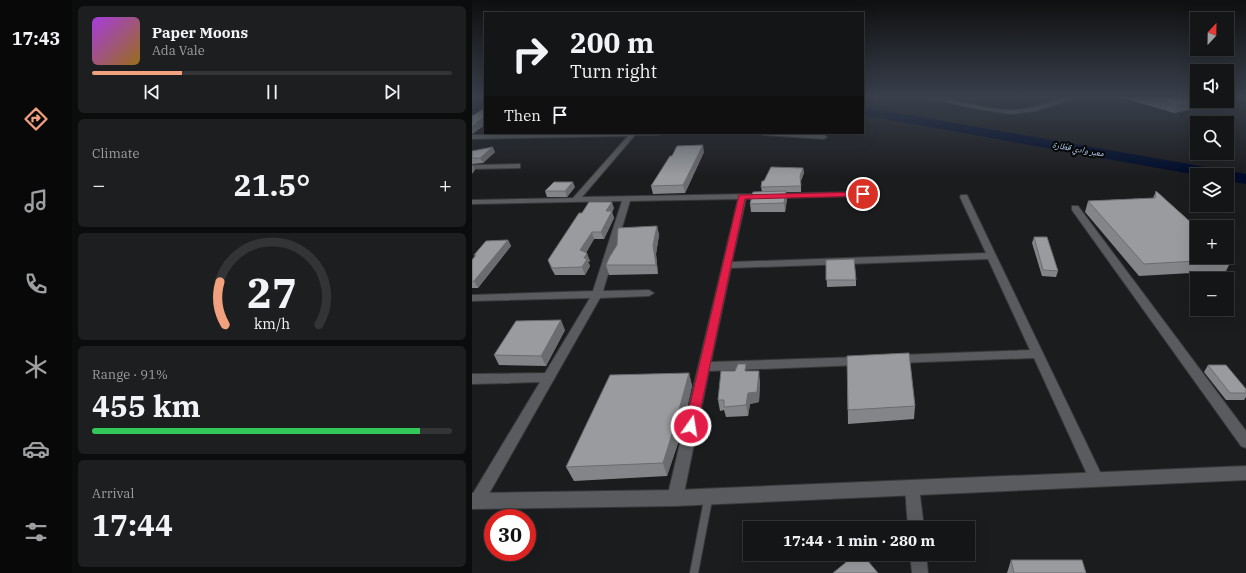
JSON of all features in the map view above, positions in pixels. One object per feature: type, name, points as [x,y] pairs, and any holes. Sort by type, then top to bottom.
[{"type":"street","points":[[472,137],[482,135],[633,134]]},
{"type":"street","points":[[575,200],[633,134]]},
{"type":"street","points":[[778,134],[824,137]]},
{"type":"street","points":[[472,166],[516,166]]},
{"type":"street","points":[[472,202],[863,194]]},
{"type":"street","points":[[675,498],[742,197]]},
{"type":"street","points":[[964,197],[1097,480]]},
{"type":"street","points":[[474,501],[597,294],[627,199]]},
{"type":"street","points":[[1075,208],[1246,442]]},
{"type":"street","points":[[726,265],[992,256]]},
{"type":"street","points":[[472,298],[649,292]]},
{"type":"street","points":[[887,360],[1038,354]]},
{"type":"street","points":[[704,368],[871,361]]},
{"type":"street","points":[[472,379],[549,377]]},
{"type":"street","points":[[474,501],[708,497],[1246,473]]},
{"type":"street","points":[[912,487],[915,521]]},
{"type":"street","points":[[919,561],[920,573]]},
{"type":"lane","points":[[694,573],[708,497]]},
{"type":"building","points":[[472,123],[477,123],[472,127]]},
{"type":"building","points":[[703,145],[683,185],[651,186],[670,156],[672,156],[677,146]]},
{"type":"building","points":[[493,147],[480,158],[472,158],[472,151]]},
{"type":"building","points":[[771,167],[803,168],[800,176],[801,186],[761,187],[762,181],[764,181]]},
{"type":"building","points":[[554,182],[573,182],[565,191],[545,191]]},
{"type":"building","points":[[786,191],[784,203],[750,204],[753,192]]},
{"type":"building","points":[[1156,191],[1190,222],[1190,261],[1144,264],[1088,201],[1155,198]]},
{"type":"building","points":[[589,202],[612,202],[606,211],[612,211],[601,232],[592,232],[580,250],[587,253],[584,258],[587,259],[582,267],[552,268],[548,260],[579,213],[582,213]]},
{"type":"building","points":[[657,226],[653,245],[656,265],[606,265],[617,245],[618,228]]},
{"type":"building","points":[[1034,237],[1047,237],[1058,271],[1043,270]]},
{"type":"building","points":[[508,240],[472,282],[472,260],[476,255],[474,255],[486,241]]},
{"type":"building","points":[[854,259],[856,280],[826,280],[826,260]]},
{"type":"building","points":[[561,320],[541,356],[494,355],[516,321]]},
{"type":"building","points":[[909,353],[915,406],[848,410],[847,356]]},
{"type":"building","points":[[738,364],[746,364],[745,371],[759,371],[757,392],[748,393],[746,405],[724,407],[724,400],[718,400],[721,371],[735,371]]},
{"type":"building","points":[[1208,365],[1226,365],[1246,389],[1246,393],[1230,393]]},
{"type":"building","points":[[689,373],[663,463],[566,467],[610,375]]},
{"type":"building","points":[[1011,560],[1082,560],[1086,573],[1014,573]]},
{"type":"building","points":[[848,561],[868,561],[878,573],[833,573]]},
{"type":"waterway","name":"معبر وادي قطّارة","points":[[929,123],[1190,169]]},
{"type":"waterway","name":"معبر وادي قطّارة","points":[[1234,177],[1246,179]]},
{"type":"route","points":[[691,426],[742,197],[863,194]]}]
